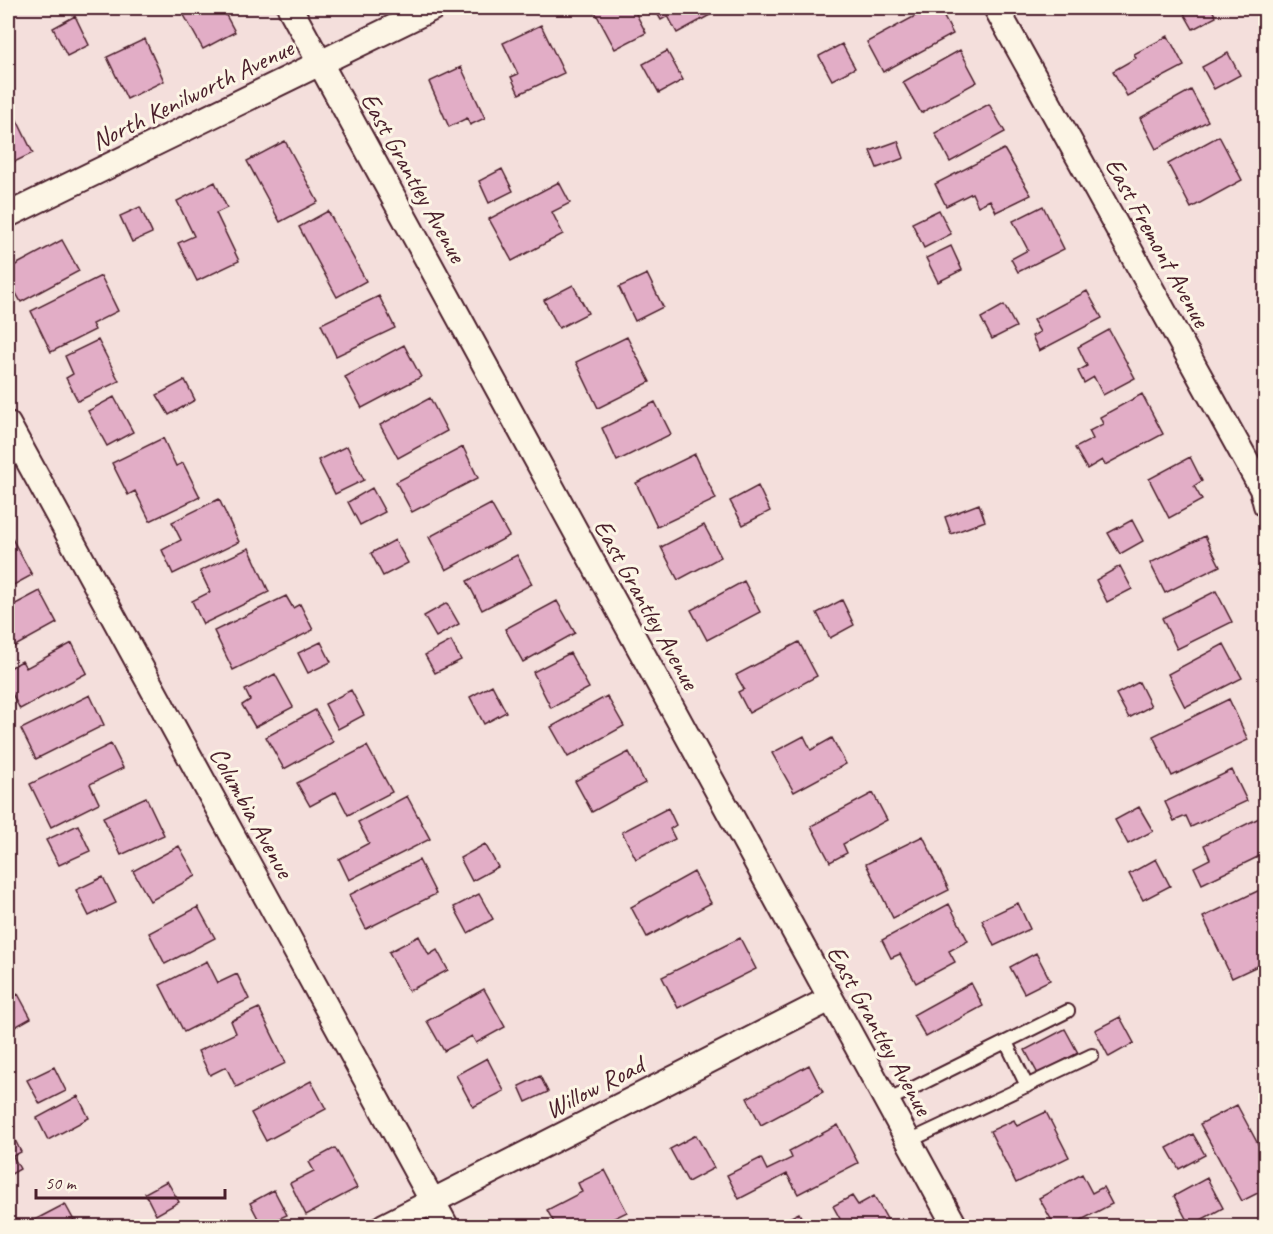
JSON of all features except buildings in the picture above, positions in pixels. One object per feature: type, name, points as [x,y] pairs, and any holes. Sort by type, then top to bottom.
[{"type":"street","name":"East Grantley Avenue","points":[[290,8],[956,1227]]},
{"type":"street","name":"North Kenilworth Avenue","points":[[8,215],[433,8]]},
{"type":"street","name":"East Fremont Avenue","points":[[996,8],[1262,489],[1266,505]]},
{"type":"street","name":"Columbia Avenue","points":[[8,424],[446,1227]]},
{"type":"street","name":"Willow Road","points":[[384,1227],[830,999]]},
{"type":"lane","points":[[887,1101],[1068,1011]]},
{"type":"lane","points":[[1006,1042],[1027,1086]]},
{"type":"lane","points":[[909,1141],[1092,1055]]}]
